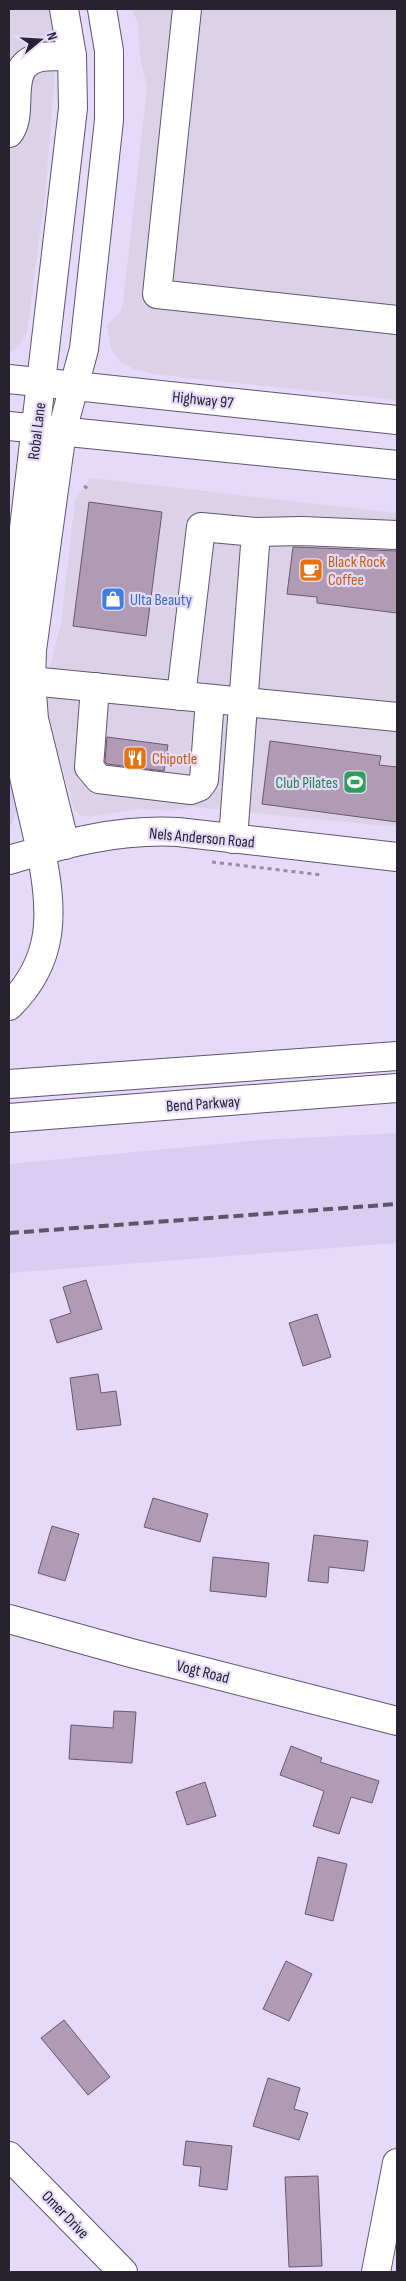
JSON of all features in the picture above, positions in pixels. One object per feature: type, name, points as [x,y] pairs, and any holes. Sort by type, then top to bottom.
[{"type":"main road","name":"Robal Lane","points":[[53,848],[34,719],[31,681],[49,430],[42,382],[73,108],[72,56],[64,9]]},
{"type":"main road","name":"Robal Lane","points":[[53,848],[10,701],[9,657],[16,536],[49,430],[74,384],[84,349],[109,120],[109,51],[102,9]]},
{"type":"main road","points":[[186,9],[157,294],[397,320]]},
{"type":"main road","points":[[9,133],[15,125],[16,84],[23,67],[40,58],[72,56]]},
{"type":"main road","name":"Highway 97","points":[[9,379],[74,384],[397,420]]},
{"type":"main road","points":[[9,426],[397,465]]},
{"type":"main road","points":[[182,696],[200,527],[256,532],[302,531],[397,535]]},
{"type":"main road","points":[[233,839],[256,532]]},
{"type":"main road","points":[[31,681],[397,717]]},
{"type":"main road","points":[[95,687],[89,767],[99,779],[191,790],[200,787],[204,780],[210,698]]},
{"type":"main road","name":"Nels Anderson Road","points":[[9,860],[110,834],[148,831],[397,857]]},
{"type":"main road","points":[[9,1006],[30,980],[47,941],[53,848]]},
{"type":"main road","name":"Bend Parkway","points":[[9,1084],[397,1056]]},
{"type":"main road","name":"Bend Parkway","points":[[9,1118],[397,1088]]},
{"type":"main road","name":"Vogt Road","points":[[9,1619],[131,1653],[397,1722]]},
{"type":"main road","name":"Omer Drive","points":[[9,2156],[123,2272]]},
{"type":"main road","points":[[376,2272],[397,2163]]},
{"type":"path","points":[[84,486],[90,490]]},
{"type":"shaded area","points":[[9,9],[50,9],[55,76],[45,195],[27,333],[19,346],[9,353]]},
{"type":"shaded area","points":[[132,9],[397,9],[397,400],[154,374],[133,369],[120,361],[111,349],[107,326],[120,312],[123,303],[147,87],[140,58],[138,24]]},
{"type":"shaded area","points":[[90,478],[397,513],[397,827],[192,807],[172,811],[140,809],[87,817],[79,815],[74,809],[50,722],[48,703],[50,668],[61,623],[75,500]]},
{"type":"shaded area","points":[[9,776],[17,809],[12,824],[9,827]]},
{"type":"shaded area","points":[[397,1133],[397,1243],[9,1273],[9,1164],[261,1140]]},
{"type":"building","points":[[89,502],[162,512],[146,636],[73,626]]},
{"type":"building","points":[[293,547],[397,551],[397,613],[317,603],[317,597],[287,594]]},
{"type":"building","name":"Chipotle","points":[[107,737],[168,745],[164,771],[107,764],[105,762]]},
{"type":"building","points":[[270,741],[381,756],[379,765],[397,767],[397,822],[262,804]]},
{"type":"building","points":[[86,1280],[102,1329],[57,1343],[50,1320],[71,1313],[63,1287]]},
{"type":"building","points":[[317,1314],[331,1357],[303,1366],[289,1323]]},
{"type":"building","points":[[98,1374],[101,1393],[116,1391],[121,1425],[77,1430],[70,1378]]},
{"type":"building","points":[[153,1498],[208,1514],[200,1542],[144,1527]]},
{"type":"building","points":[[52,1526],[79,1534],[65,1581],[38,1573]]},
{"type":"building","points":[[314,1535],[368,1541],[364,1571],[329,1567],[328,1583],[308,1581]]},
{"type":"building","points":[[213,1557],[269,1563],[266,1597],[210,1591]]},
{"type":"building","points":[[114,1711],[136,1712],[132,1763],[69,1759],[71,1725],[113,1728]]},
{"type":"building","points":[[291,1746],[322,1758],[320,1762],[379,1781],[372,1803],[351,1797],[339,1834],[313,1826],[324,1791],[280,1775]]},
{"type":"building","points":[[205,1782],[216,1816],[187,1825],[176,1792]]},
{"type":"building","points":[[318,1857],[347,1864],[333,1921],[305,1914]]},
{"type":"building","points":[[286,1961],[312,1974],[289,2021],[263,2009]]},
{"type":"building","points":[[64,2020],[110,2077],[88,2095],[41,2038]]},
{"type":"building","points":[[268,2078],[300,2088],[294,2109],[308,2113],[299,2140],[253,2126]]},
{"type":"building","points":[[186,2141],[232,2146],[227,2190],[199,2186],[201,2167],[183,2165]]},
{"type":"building","points":[[318,2176],[322,2266],[289,2267],[285,2177]]},
{"type":"railway","points":[[9,1233],[397,1204]]},
{"type":"place","name":"Black Rock Coffee","points":[[311,570]]},
{"type":"place","name":"Ulta Beauty","points":[[113,599]]},
{"type":"place","name":"Chipotle","points":[[135,758]]},
{"type":"place","name":"Club Pilates","points":[[355,782]]}]
